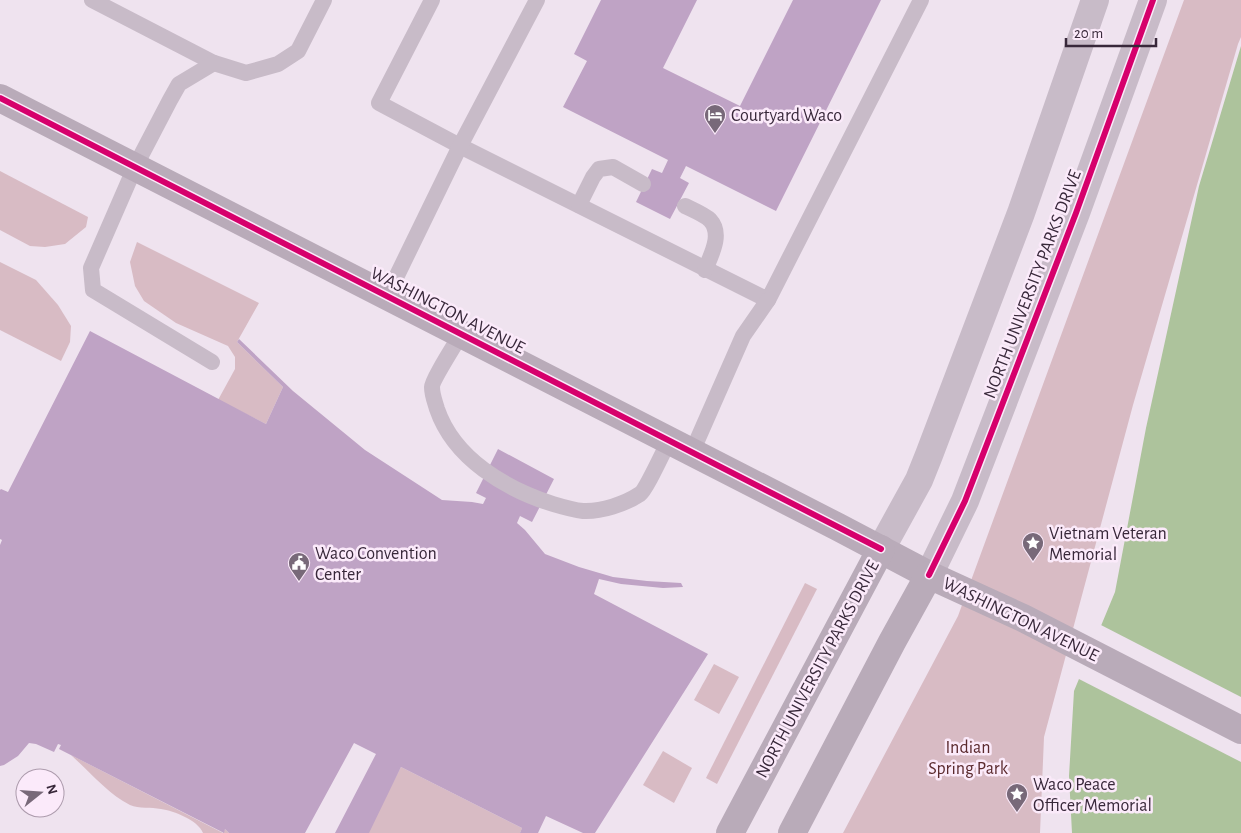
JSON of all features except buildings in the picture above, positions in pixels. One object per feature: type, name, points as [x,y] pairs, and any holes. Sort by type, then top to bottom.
[{"type":"main road","name":"WASHINGTON AVENUE","points":[[0,98],[929,575],[1023,618],[1241,730]]},
{"type":"main road","name":"NORTH UNIVERSITY PARKS DRIVE","points":[[730,833],[882,550]]},
{"type":"main road","name":"NORTH UNIVERSITY PARKS DRIVE","points":[[792,833],[929,575]]},
{"type":"street","name":"NORTH UNIVERSITY PARKS DRIVE","points":[[882,550],[929,455],[1021,212],[1095,0]]},
{"type":"street","name":"NORTH UNIVERSITY PARKS DRIVE","points":[[929,575],[965,501],[1076,213],[1153,0]]},
{"type":"lane","points":[[92,0],[214,64],[246,73],[278,64],[298,51],[324,0]]},
{"type":"lane","points":[[432,0],[379,103],[460,146],[768,300]]},
{"type":"lane","points":[[387,296],[460,146],[537,0]]},
{"type":"lane","points":[[461,334],[432,384],[433,398],[445,428],[469,457],[486,471],[513,488],[563,507],[583,511],[599,509],[630,500],[642,493],[681,447],[743,336],[768,300],[921,0]]},
{"type":"lane","points":[[212,362],[93,290],[91,268],[135,168],[179,84],[214,64]]},
{"type":"lane","points":[[579,205],[599,169],[613,167],[643,184]]},
{"type":"lane","points":[[685,206],[710,219],[716,230],[715,243],[705,270]]},
{"type":"green space","name":"Indian Spring Park","points":[[1184,0],[1241,0],[1241,37],[1133,405],[1044,737],[1040,833],[843,833],[958,616]]},
{"type":"green space","points":[[0,171],[88,217],[86,227],[65,244],[45,247],[30,246],[0,230]]},
{"type":"green space","points":[[137,242],[259,303],[237,342],[283,387],[266,424],[218,400],[235,369],[235,357],[228,346],[176,323],[144,301],[135,286],[130,262]]},
{"type":"green space","points":[[0,262],[36,280],[58,305],[71,326],[70,342],[61,361],[0,330]]},
{"type":"green space","points":[[805,583],[817,589],[717,784],[706,778]]},
{"type":"green space","points":[[714,664],[739,677],[719,714],[694,700]]},
{"type":"green space","points":[[663,751],[692,768],[674,803],[643,785]]},
{"type":"green space","points":[[71,755],[223,833],[203,833],[191,820],[179,814],[161,809],[130,805],[106,789]]},
{"type":"green space","points":[[401,767],[522,828],[520,833],[367,833]]},
{"type":"shaded area","points":[[1241,46],[1241,833],[1072,833],[1069,776],[1074,691],[1115,592],[1146,428],[1199,186]]},
{"type":"pier","points":[[1099,624],[1241,697],[1241,762],[1077,678]]},
{"type":"cycle path","points":[[929,575],[965,501],[1076,213],[1153,0]]},
{"type":"cycle path","points":[[0,98],[881,549]]},
{"type":"place","name":"Courtyard Waco","points":[[715,134]]},
{"type":"place","name":"Vietnam Veteran Memorial","points":[[1033,562]]},
{"type":"place","name":"Waco Convention Center","points":[[299,582]]},
{"type":"place","name":"Waco Peace Officer Memorial","points":[[1017,813]]}]
